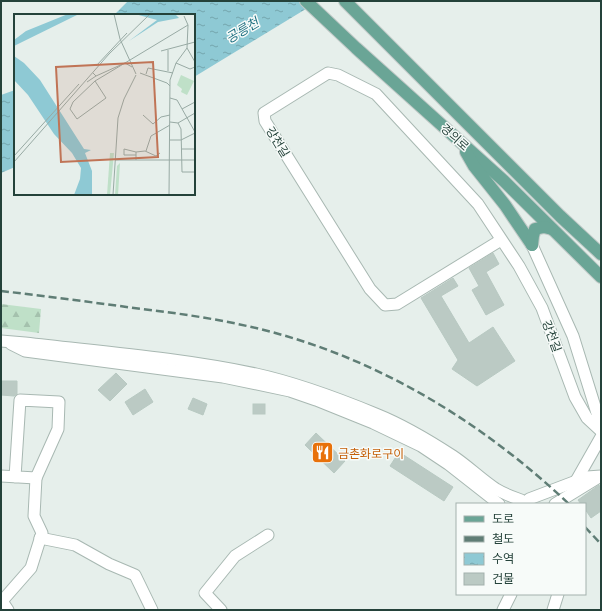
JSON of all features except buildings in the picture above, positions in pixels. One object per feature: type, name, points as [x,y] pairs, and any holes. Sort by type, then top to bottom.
[{"type":"main road","name":"경의로","points":[[306,1],[504,181],[601,277]]},
{"type":"main road","name":"경의로","points":[[345,1],[560,216],[601,254]]},
{"type":"main road","points":[[459,140],[474,166],[505,205],[532,245]]},
{"type":"main road","points":[[532,245],[532,236],[535,229],[544,227],[552,229]]},
{"type":"street","name":"강천길","points":[[501,240],[397,304],[385,305],[370,289],[265,121],[264,113],[328,73],[338,75],[376,94],[478,204],[519,266],[542,308],[575,397],[587,418],[601,431]]},
{"type":"street","points":[[532,245],[573,336],[601,426]]},
{"type":"street","points":[[5,342],[25,343],[208,366],[257,374],[293,384],[378,414],[426,439],[454,457],[496,489],[526,502],[587,477],[601,476]]},
{"type":"street","points":[[5,342],[25,351],[223,377],[290,391],[373,423],[421,446],[448,464],[498,503]]},
{"type":"street","points":[[4,604],[31,568],[42,533],[34,516],[36,478],[58,429],[60,402],[20,400],[15,477]]},
{"type":"street","points":[[576,481],[601,437]]},
{"type":"street","points":[[1,476],[36,478]]},
{"type":"street","points":[[557,503],[601,476]]},
{"type":"street","points":[[221,610],[205,593],[235,556],[268,535]]},
{"type":"street","points":[[40,538],[75,545],[109,564],[135,575],[152,610]]},
{"type":"street","points":[[503,610],[510,595]]},
{"type":"street","points":[[554,610],[558,595]]},
{"type":"green space","points":[[1,304],[41,309],[39,333],[1,328]]},
{"type":"water","name":"공릉천","points":[[128,1],[319,1],[195,76],[195,14],[115,14]]},
{"type":"water","points":[[14,90],[14,167],[1,173],[1,95]]},
{"type":"railway","points":[[1,291],[166,312],[229,322],[304,341],[387,375],[464,420],[501,446],[536,474],[568,503]]},
{"type":"railway","points":[[586,528],[601,544]]},
{"type":"place","name":"금촌화로구이","points":[[323,453]]}]
